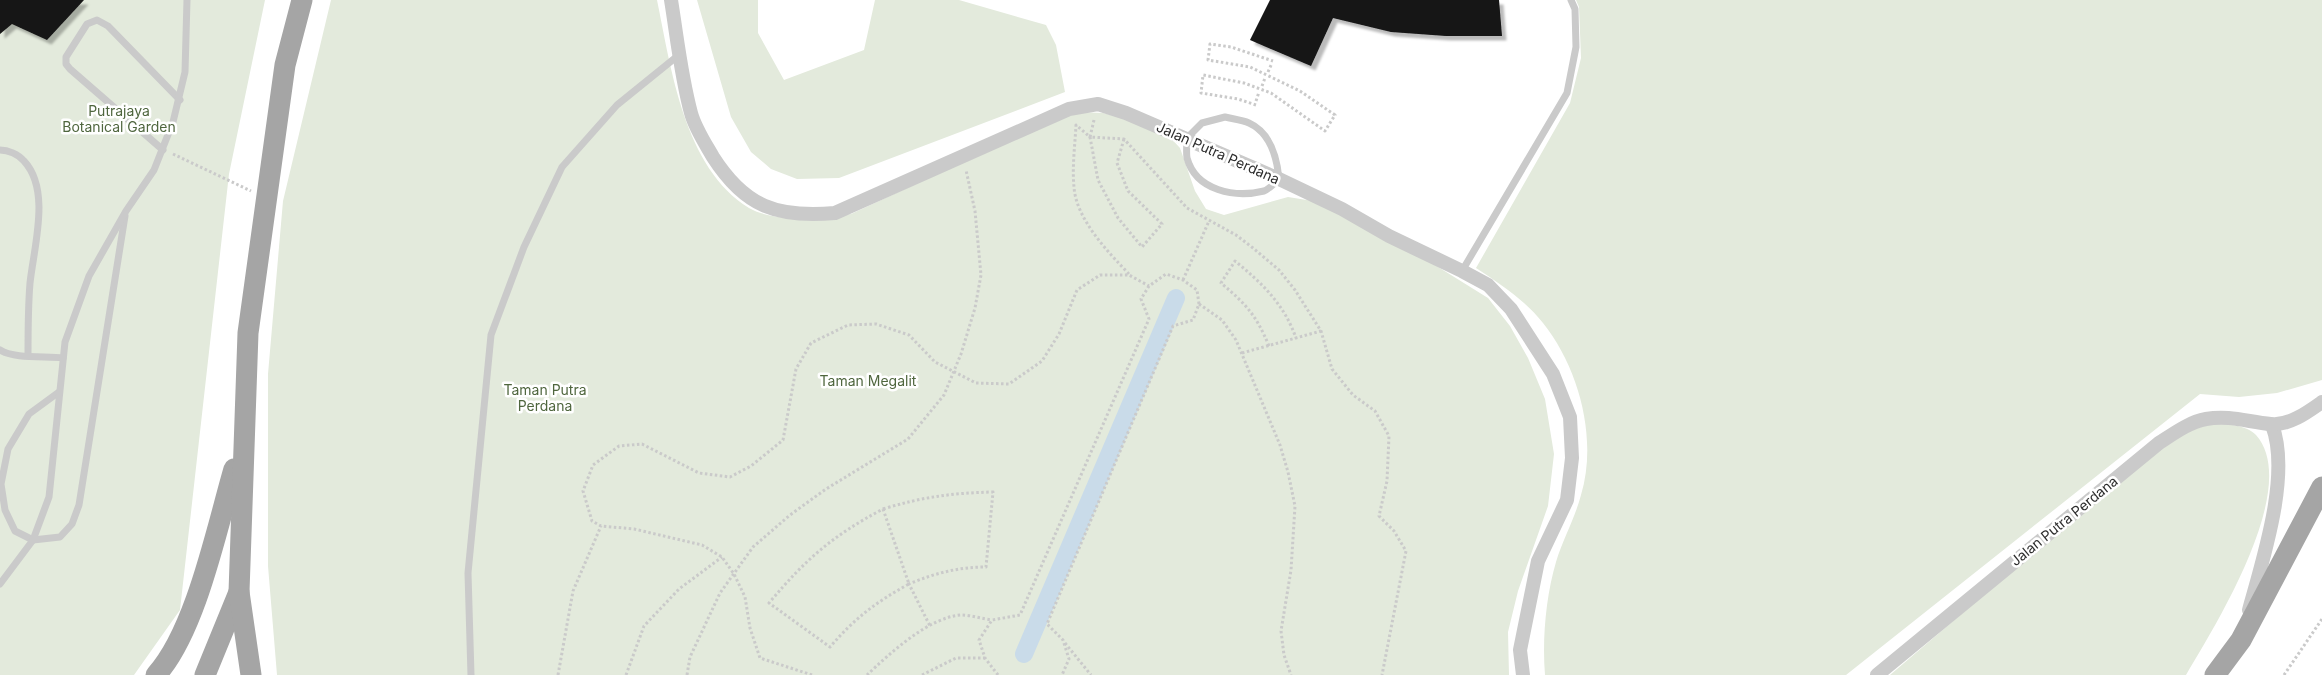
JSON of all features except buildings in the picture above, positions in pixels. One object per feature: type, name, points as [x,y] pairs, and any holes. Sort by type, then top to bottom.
[{"type":"main road","points":[[252,675],[239,592],[248,333],[285,64],[302,0]]},
{"type":"main road","points":[[156,675],[163,667],[182,635],[203,578],[243,438]]},
{"type":"main road","points":[[2215,675],[2241,640],[2321,490]]},
{"type":"main road","points":[[205,675],[239,592]]},
{"type":"street","name":"Jalan Putra Perdana","points":[[670,0],[691,113],[704,143],[722,171],[748,199],[770,208],[793,214],[835,213],[1069,109],[1098,104],[1126,113],[1187,138],[1279,179],[1342,209],[1389,236],[1488,285],[1511,309],[1553,374],[1570,417],[1572,458],[1567,500],[1538,561],[1520,650],[1523,675]]},
{"type":"street","points":[[2241,640],[2261,567],[2274,504],[2279,449],[2272,425],[2291,421],[2322,402]]},
{"type":"street","name":"Jalan Putra Perdana","points":[[1877,675],[2158,443],[2204,419],[2239,417],[2272,425]]},
{"type":"lane","points":[[0,584],[33,540],[49,497],[65,342],[89,276],[126,211],[154,170],[180,100],[185,72],[187,0]]},
{"type":"lane","points":[[1462,271],[1567,93],[1576,47],[1575,9],[1571,0]]},
{"type":"lane","points":[[163,150],[70,70],[66,64],[66,57],[87,24],[98,20],[108,26],[180,100]]},
{"type":"lane","points":[[471,675],[468,573],[491,335],[524,247],[562,168],[617,105],[680,54]]},
{"type":"lane","points":[[1225,117],[1249,123],[1267,138],[1277,158],[1279,179],[1266,190],[1238,193],[1214,189],[1200,179],[1187,158],[1187,138],[1202,123],[1225,117]]},
{"type":"lane","points":[[0,150],[20,156],[33,170],[38,187],[37,238],[30,284],[28,356]]},
{"type":"lane","points":[[59,392],[29,414],[8,449],[1,484],[5,510],[15,531],[33,540],[60,538],[72,524],[79,505],[126,211]]},
{"type":"lane","points":[[0,350],[8,356],[63,358]]},
{"type":"path","points":[[1260,92],[1256,103],[1200,93],[1203,75],[1244,83],[1271,93],[1325,131],[1336,115],[1300,91],[1250,67],[1208,60],[1210,44],[1231,47],[1272,62],[1268,72]]},
{"type":"path","points":[[1262,86],[1266,78]]},
{"type":"path","points":[[1098,104],[1090,137],[1098,180],[1118,218],[1142,247],[1162,224],[1128,191],[1117,163],[1124,140]]},
{"type":"path","points":[[1149,286],[1129,274],[1099,242],[1078,204],[1074,188],[1076,125],[1090,137],[1124,140],[1186,208],[1236,235],[1279,270],[1321,331],[1332,369],[1353,395],[1375,411],[1389,436],[1388,481],[1379,516],[1394,531],[1406,551],[1401,586],[1382,675]]},
{"type":"path","points":[[163,150],[267,198]]},
{"type":"path","points":[[687,675],[690,657],[720,593],[754,547],[790,515],[826,489],[908,439],[944,395],[975,308],[981,275],[975,211],[963,156]]},
{"type":"path","points":[[1183,280],[1209,221]]},
{"type":"path","points":[[1269,346],[1259,320],[1244,302],[1221,283],[1235,260],[1264,284],[1290,323],[1296,338]]},
{"type":"path","points":[[812,675],[760,658],[750,628],[744,597],[734,574],[722,556],[702,545],[634,530],[601,526],[592,521],[583,492],[593,465],[619,446],[642,444],[699,473],[730,476],[751,466],[783,440],[796,369],[810,343],[848,325],[876,324],[909,335],[935,362],[954,370],[976,383],[1009,384],[1042,361],[1059,334],[1078,290],[1100,275],[1129,274]]},
{"type":"path","points":[[867,675],[893,650],[930,626],[961,615],[992,620],[1020,616],[1149,319],[1141,299],[1149,286],[1166,274],[1183,280],[1197,290],[1199,304],[1194,320],[1173,326],[1046,624],[1063,640],[1091,675]]},
{"type":"path","points":[[1199,304],[1222,320],[1236,340],[1280,445],[1296,506],[1291,570],[1281,630],[1284,655],[1290,675]]},
{"type":"path","points":[[1242,353],[1321,331]]},
{"type":"path","points":[[993,492],[986,567],[963,567],[930,575],[909,584],[879,600],[852,622],[830,647],[769,603],[808,558],[838,535],[883,508],[917,498],[947,493],[993,492]]},
{"type":"path","points":[[883,508],[909,584],[930,626]]},
{"type":"path","points":[[558,675],[572,591],[601,526]]},
{"type":"path","points":[[626,675],[644,626],[680,589],[722,556]]},
{"type":"path","points":[[2284,675],[2322,619]]},
{"type":"path","points":[[992,620],[980,640],[985,658],[998,675]]},
{"type":"path","points":[[1062,675],[1069,659],[1063,640]]},
{"type":"path","points":[[922,675],[956,658],[985,658]]},
{"type":"green space","name":"Putrajaya Botanical Garden","points":[[0,0],[265,0],[229,174],[180,610],[134,675],[0,675]]},
{"type":"green space","name":"Taman Putra Perdana","points":[[331,0],[657,0],[675,85],[695,143],[709,168],[727,190],[749,208],[772,216],[813,218],[851,214],[1050,122],[1080,112],[1103,113],[1136,121],[1168,135],[1180,148],[1195,191],[1206,209],[1224,215],[1288,197],[1313,201],[1414,252],[1488,298],[1510,326],[1528,358],[1545,399],[1554,454],[1548,506],[1518,591],[1508,632],[1509,675],[277,675],[268,566],[268,374],[283,201]]},
{"type":"green space","points":[[697,0],[758,0],[758,33],[784,80],[864,50],[875,0],[959,0],[1046,25],[1056,45],[1065,92],[839,178],[797,179],[771,169],[751,152],[731,117]]},
{"type":"green space","points":[[1576,0],[2322,0],[2322,380],[2277,393],[2239,397],[2200,394],[1846,675],[1545,675],[1547,603],[1559,553],[1576,512],[1586,473],[1586,428],[1575,382],[1567,361],[1556,341],[1528,307],[1512,293],[1476,268],[1570,103],[1581,58],[1579,7]]},
{"type":"green space","points":[[2213,423],[2242,427],[2256,435],[2267,458],[2269,488],[2262,521],[2249,556],[2216,624],[2186,675],[1890,675],[2130,470],[2189,431]]},
{"type":"waterway","points":[[1024,654],[1176,298]]},
{"type":"park label","name":"Taman Megalit","points":[[868,381]]}]
